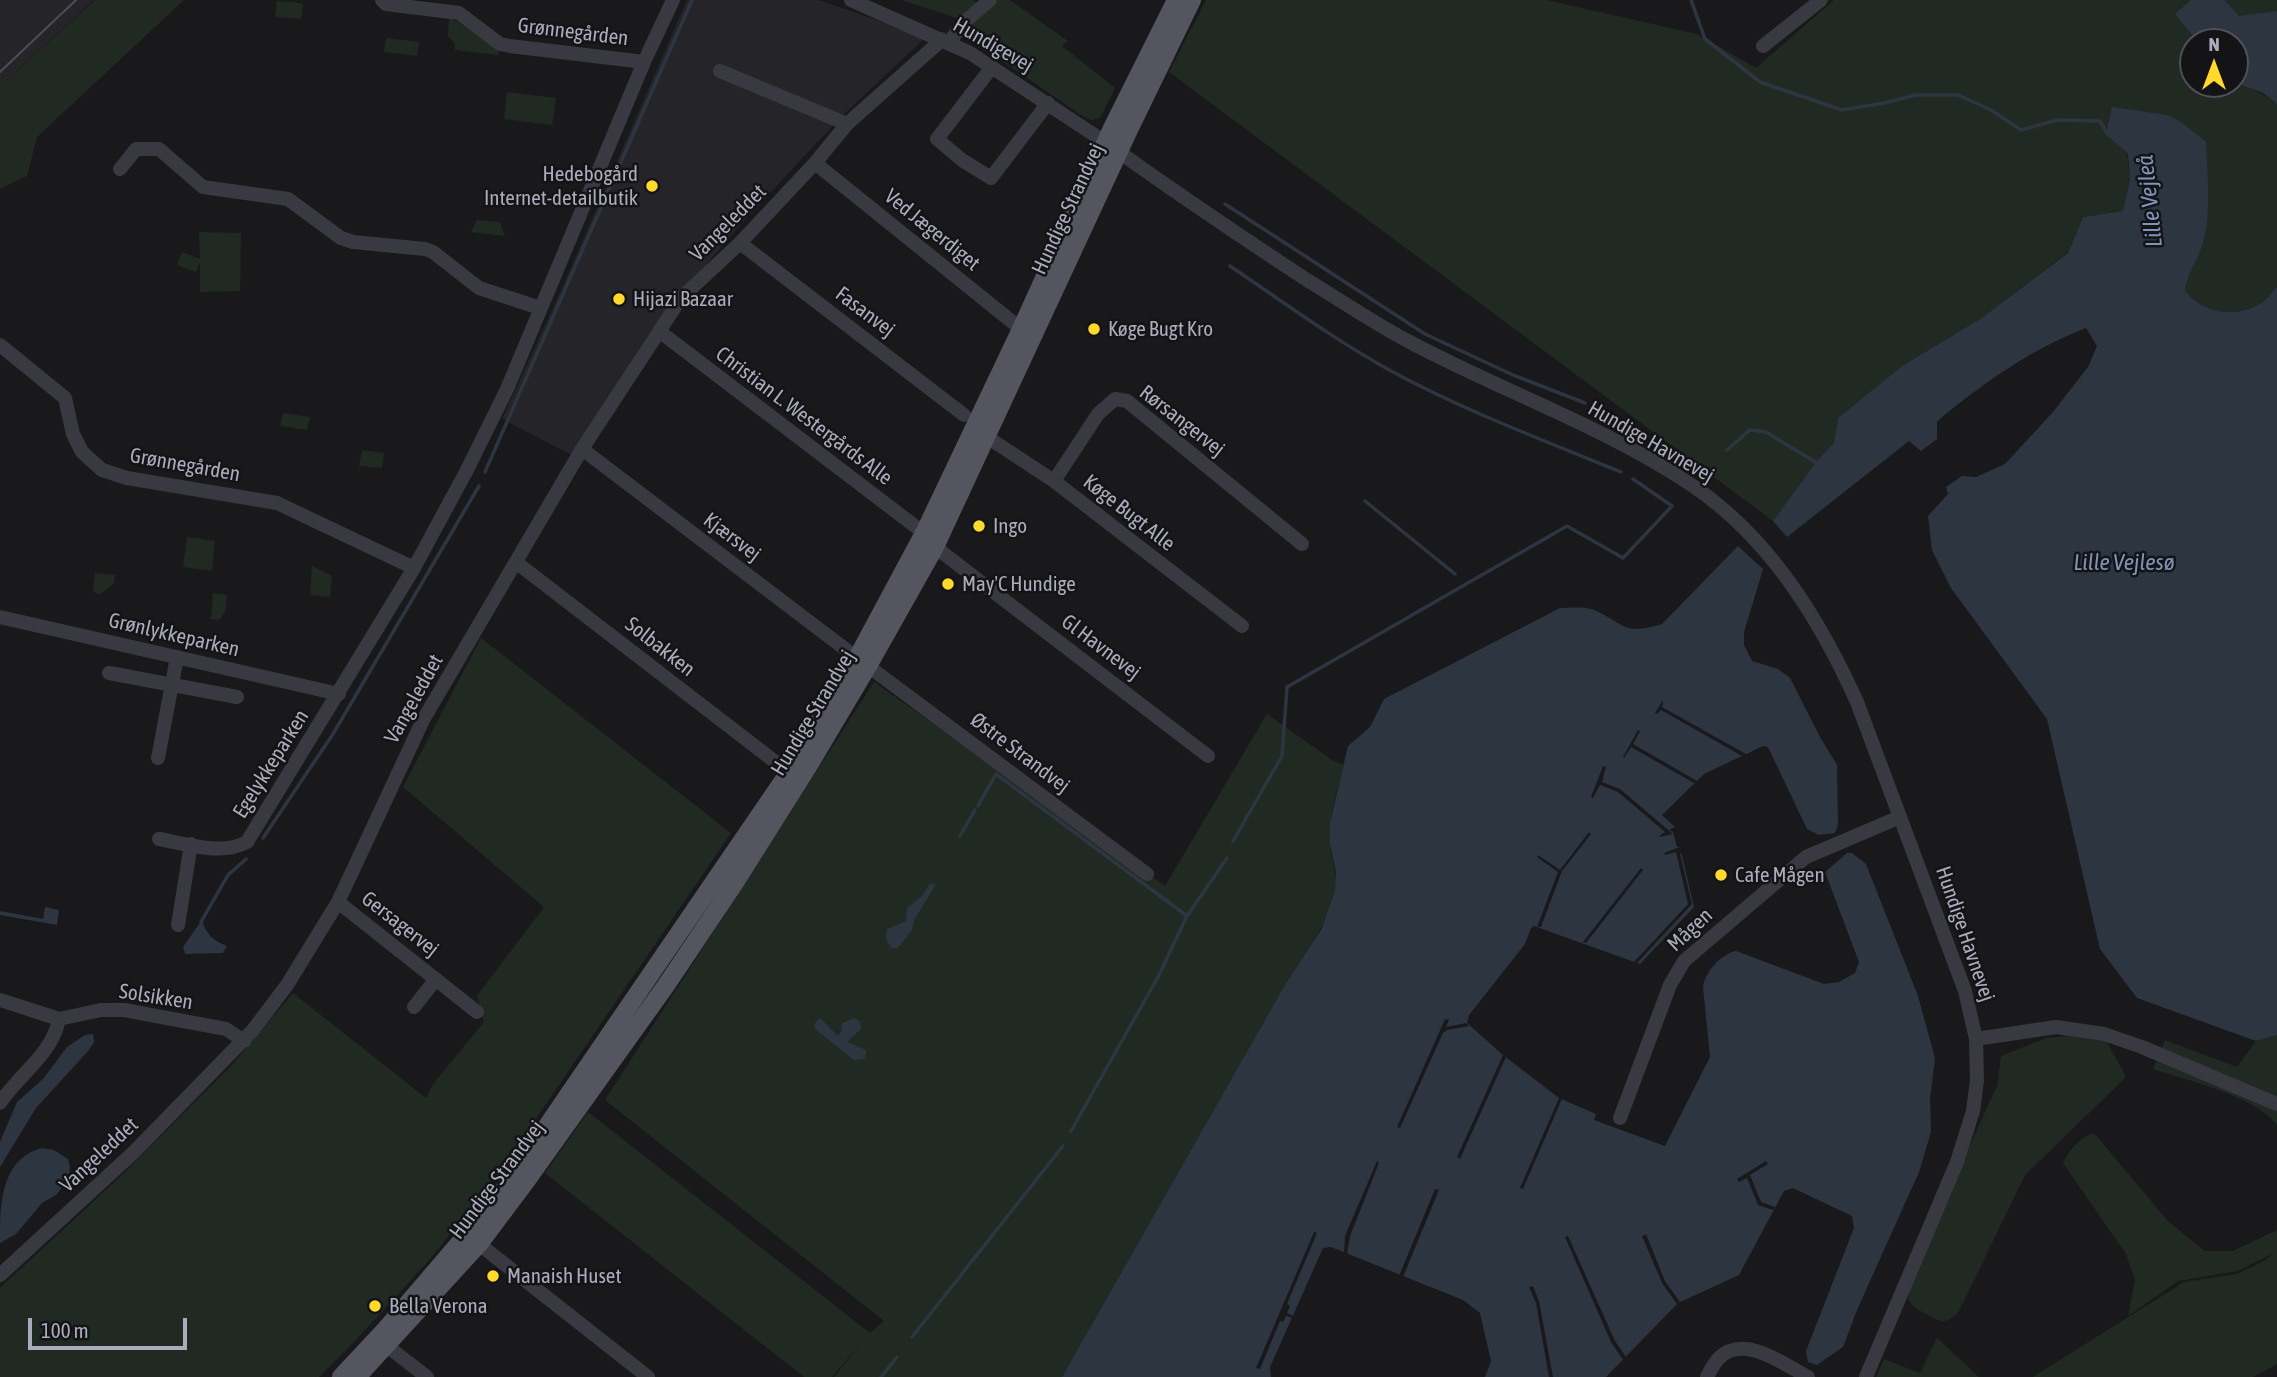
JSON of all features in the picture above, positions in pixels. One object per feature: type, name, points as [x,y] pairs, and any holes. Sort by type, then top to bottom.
[{"type":"main road","name":"Hundige Strandvej","points":[[358,1377],[478,1244],[527,1180],[708,923],[808,767],[987,437],[1176,0]]},
{"type":"main road","name":"Hundige Strandvej","points":[[930,540],[1021,329],[1112,147],[1192,0]]},
{"type":"main road","name":"Hundige Strandvej","points":[[341,1377],[497,1199],[863,662]]},
{"type":"street","name":"Grønnegården","points":[[382,0],[386,4],[459,13],[500,44],[644,62]]},
{"type":"street","name":"Grønnegården","points":[[339,694],[440,523],[506,391],[644,62],[673,0]]},
{"type":"street","name":"Hundigevej","points":[[851,0],[945,41],[992,67],[1112,147]]},
{"type":"street","name":"Vangeleddet","points":[[0,1275],[106,1180],[244,1041],[286,985],[338,902],[423,720],[582,449],[681,299],[740,243],[816,163],[848,124],[990,0]]},
{"type":"street","points":[[1763,46],[1822,0]]},
{"type":"street","points":[[992,67],[937,139],[962,160],[991,178],[1048,103]]},
{"type":"street","points":[[720,71],[848,124]]},
{"type":"street","name":"Hundige Havnevej","points":[[1112,147],[1214,220],[1381,325],[1461,369],[1621,443],[1694,487],[1724,510],[1774,562],[1801,597],[1837,659],[1857,702],[1965,991],[1976,1039],[1977,1080],[1966,1136],[1866,1377]]},
{"type":"street","points":[[120,169],[136,149],[159,149],[203,187],[288,199],[341,238],[353,242],[425,249],[479,288],[540,309]]},
{"type":"street","name":"Ved Jægerdiget","points":[[816,163],[1021,329]]},
{"type":"street","name":"Fasanvej","points":[[740,243],[964,415]]},
{"type":"street","name":"Christian L. Westergårds Alle","points":[[659,331],[930,540]]},
{"type":"street","name":"Grønnegården","points":[[0,345],[65,398],[73,434],[82,452],[102,470],[128,478],[278,503],[414,568]]},
{"type":"street","name":"Rørsangervej","points":[[1054,481],[1098,414],[1115,399],[1127,401],[1302,544]]},
{"type":"street","name":"Køge Bugt Alle","points":[[987,437],[1054,481],[1242,626]]},
{"type":"street","name":"Kjærsvej","points":[[582,449],[863,662]]},
{"type":"street","name":"Gl Havnevej","points":[[930,540],[1208,755]]},
{"type":"street","name":"Solbakken","points":[[517,562],[778,764]]},
{"type":"street","name":"Grønlykkeparken","points":[[0,617],[339,694]]},
{"type":"street","points":[[158,758],[177,657]]},
{"type":"street","name":"Østre Strandvej","points":[[863,662],[1147,874]]},
{"type":"street","points":[[109,673],[237,696]]},
{"type":"street","name":"Egelykkeparken","points":[[159,839],[225,849],[236,848],[247,842],[339,694]]},
{"type":"street","name":"Mågen","points":[[1619,1118],[1670,985],[1684,961],[1806,857],[1900,817]]},
{"type":"street","points":[[178,925],[191,844]]},
{"type":"street","name":"Gersagervej","points":[[338,902],[477,1012]]},
{"type":"street","name":"Gersagervej","points":[[414,1007],[436,979]]},
{"type":"street","points":[[0,1000],[59,1019],[57,1032],[50,1044],[0,1103]]},
{"type":"street","name":"Solsikken","points":[[59,1019],[76,1013],[124,1010],[226,1030],[244,1041]]},
{"type":"street","points":[[1976,1039],[2056,1027],[2104,1034],[2142,1047],[2277,1104]]},
{"type":"street","points":[[478,1244],[648,1377]]},
{"type":"street","points":[[387,1346],[426,1377]]},
{"type":"street","points":[[1707,1377],[1719,1358],[1740,1349],[1753,1349],[1808,1377]]},
{"type":"shaded area","points":[[0,0],[94,0],[0,86]]},
{"type":"shaded area","points":[[95,0],[184,0],[37,137],[27,176],[0,189],[0,86]]},
{"type":"shaded area","points":[[687,0],[819,0],[926,37],[840,118],[739,226],[651,330],[572,455],[502,419]]},
{"type":"shaded area","points":[[901,0],[973,0],[980,6],[963,20]]},
{"type":"shaded area","points":[[995,0],[1010,0],[1068,41],[1062,46],[1115,88],[1100,118],[1092,120],[1084,117],[960,35]]},
{"type":"shaded area","points":[[1206,0],[1546,0],[1697,34],[1756,68],[1834,0],[2277,0],[2277,11],[2239,17],[2175,14],[2186,28],[2179,28],[2179,98],[2249,98],[2249,88],[2277,104],[2277,287],[2259,305],[2237,312],[2217,311],[2191,297],[2185,290],[2186,279],[2203,244],[2207,220],[2107,134],[2127,154],[2130,179],[2123,211],[2083,217],[2068,252],[1980,319],[1902,366],[1838,418],[1834,443],[1816,462],[1773,521],[1169,72]]},
{"type":"shaded area","points":[[277,1],[303,5],[301,19],[275,17]]},
{"type":"shaded area","points":[[449,18],[469,28],[499,50],[498,55],[455,50],[455,44],[448,36]]},
{"type":"shaded area","points":[[386,38],[419,42],[417,56],[384,52]]},
{"type":"shaded area","points":[[507,92],[556,98],[552,125],[504,119]]},
{"type":"shaded area","points":[[477,220],[500,222],[505,236],[471,232]]},
{"type":"shaded area","points":[[199,232],[241,233],[240,291],[200,292],[200,263],[196,272],[177,265],[182,252],[200,259]]},
{"type":"shaded area","points":[[283,413],[310,417],[307,430],[280,426]]},
{"type":"shaded area","points":[[362,450],[384,453],[382,468],[359,466]]},
{"type":"shaded area","points":[[187,537],[215,541],[212,571],[183,567]]},
{"type":"shaded area","points":[[312,566],[332,576],[330,597],[310,595]]},
{"type":"shaded area","points":[[95,573],[115,575],[114,583],[99,595],[93,591]]},
{"type":"shaded area","points":[[213,593],[227,595],[225,612],[219,620],[211,619]]},
{"type":"shaded area","points":[[481,638],[731,833],[507,1161],[431,1258],[319,1377],[0,1377],[0,1288],[124,1173],[231,1066],[293,993],[426,1098],[433,1084],[484,1022],[477,996],[544,907],[403,787]]},
{"type":"shaded area","points":[[874,682],[1165,886],[1267,714],[1332,760],[1344,765],[1331,820],[1330,846],[1336,886],[1326,917],[1062,1377],[834,1377],[866,1337],[832,1377],[804,1377],[545,1173],[588,1112],[870,1333],[884,1321],[605,1100]]},
{"type":"shaded area","points":[[2277,1035],[2277,1125],[2268,1115],[2238,1098],[2153,1069],[2165,1040],[2237,1067],[2256,1041]]},
{"type":"shaded area","points":[[2069,1036],[2107,1042],[2126,1077],[2025,1175],[1959,1311],[1948,1320],[1933,1318],[1908,1300],[1911,1288],[1997,1086],[2001,1056],[2046,1038]]},
{"type":"shaded area","points":[[2094,1133],[2168,1221],[2205,1251],[2233,1251],[2277,1230],[2277,1364],[2253,1377],[2033,1377],[2184,1282],[2237,1274],[2264,1261],[2273,1253],[2238,1271],[2178,1281],[2128,1316],[2135,1280],[2126,1254],[2063,1163],[2076,1145]]},
{"type":"shaded area","points":[[1937,1338],[1979,1377],[1876,1377],[1884,1359],[1920,1373]]},
{"type":"water","points":[[2191,0],[2224,0],[2239,16],[2277,11],[2277,104],[2263,93],[2249,88],[2249,28],[2186,28],[2175,14]]},
{"type":"water","name":"Lille Vejlesø","points":[[2112,107],[2167,115],[2181,122],[2206,142],[2206,231],[2186,284],[2185,290],[2191,297],[2217,311],[2237,312],[2259,305],[2277,287],[2277,1035],[2256,1041],[2137,998],[2100,949],[2047,719],[1951,588],[1932,550],[1928,516],[1948,494],[1946,487],[1962,476],[1976,477],[2005,464],[2053,412],[2088,367],[2097,346],[2086,328],[2047,345],[1992,379],[1937,422],[1937,439],[1921,451],[1909,441],[1787,537],[1773,521],[1816,462],[1834,443],[1838,418],[1902,366],[1980,319],[2068,253],[2083,217],[2123,211],[2130,179],[2128,154],[2106,134]]},
{"type":"water","points":[[1738,546],[1763,569],[1744,632],[1744,645],[1752,661],[1778,669],[1790,678],[1837,765],[1838,825],[1835,833],[1819,835],[1807,829],[1768,747],[1763,746],[1704,774],[1662,815],[1675,827],[1669,830],[1673,832],[1677,847],[1680,847],[1694,907],[1640,964],[1534,926],[1525,944],[1469,1015],[1467,1023],[1559,1098],[1596,1114],[1594,1120],[1665,1146],[1710,1057],[1703,987],[1710,970],[1719,960],[1736,951],[1824,984],[1839,982],[1855,973],[1859,962],[1825,872],[1847,853],[1852,853],[1866,864],[1918,996],[1935,1058],[1930,1098],[1931,1132],[1919,1172],[1843,1347],[1817,1365],[1808,1362],[1806,1351],[1854,1228],[1852,1216],[1793,1188],[1784,1191],[1739,1275],[1678,1303],[1606,1377],[1485,1377],[1491,1361],[1480,1313],[1463,1300],[1331,1247],[1323,1248],[1270,1367],[1271,1377],[1062,1377],[1286,983],[1321,930],[1335,891],[1336,872],[1330,844],[1330,823],[1348,746],[1370,727],[1384,699],[1560,608],[1590,609],[1631,629],[1662,624]]},
{"type":"water","points":[[930,884],[935,886],[914,920],[912,930],[898,948],[891,948],[886,939],[887,929],[906,921],[907,908],[921,897]]},
{"type":"water","points":[[45,907],[59,910],[57,925],[0,915],[0,911],[43,919]]},
{"type":"water","points":[[202,920],[210,936],[227,946],[223,953],[185,954],[183,947]]},
{"type":"water","points":[[820,1018],[838,1036],[842,1023],[854,1018],[860,1021],[861,1029],[847,1042],[866,1050],[865,1059],[854,1060],[815,1029],[815,1023]]},
{"type":"water","points":[[93,1034],[94,1042],[89,1050],[36,1108],[0,1167],[0,1142],[17,1102],[43,1079],[67,1047],[85,1035]]},
{"type":"water","points":[[42,1148],[54,1150],[68,1159],[69,1179],[56,1195],[42,1203],[16,1234],[0,1243],[2,1200],[10,1173],[28,1154]]},
{"type":"pier","points":[[1663,700],[1662,707],[1746,754],[1742,756],[1661,710],[1655,713]]},
{"type":"pier","points":[[1638,730],[1640,731],[1633,744],[1697,781],[1694,783],[1631,747],[1624,758]]},
{"type":"pier","points":[[1603,766],[1606,767],[1602,782],[1620,789],[1673,834],[1660,837],[1665,832],[1618,792],[1600,785],[1593,798],[1591,797]]},
{"type":"pier","points":[[1589,832],[1591,834],[1562,871],[1541,927],[1537,927],[1558,872],[1537,857],[1538,855],[1560,870]]},
{"type":"pier","points":[[1680,847],[1684,849],[1680,854],[1692,904],[1637,963],[1634,962],[1688,904],[1676,852],[1664,853]]},
{"type":"pier","points":[[1641,868],[1643,870],[1586,943],[1583,942]]},
{"type":"pier","points":[[1445,1019],[1449,1020],[1446,1027],[1466,1023],[1469,1026],[1443,1033],[1400,1128],[1397,1127]]},
{"type":"pier","points":[[1503,1055],[1506,1057],[1460,1159],[1457,1157]]},
{"type":"pier","points":[[1559,1098],[1562,1099],[1523,1189],[1520,1188]]},
{"type":"pier","points":[[1377,1161],[1379,1163],[1350,1236],[1347,1254],[1344,1253],[1345,1236]]},
{"type":"pier","points":[[1766,1161],[1768,1164],[1750,1175],[1761,1202],[1775,1207],[1773,1210],[1758,1205],[1747,1178],[1739,1182],[1737,1179]]},
{"type":"pier","points":[[1435,1189],[1439,1190],[1403,1277],[1399,1276]]},
{"type":"pier","points":[[1314,1232],[1317,1233],[1287,1304],[1290,1306],[1287,1313],[1293,1316],[1286,1316],[1283,1322],[1280,1321],[1260,1369],[1256,1368]]},
{"type":"pier","points":[[1646,1234],[1665,1281],[1680,1302],[1677,1304],[1662,1283],[1642,1236]]},
{"type":"pier","points":[[1568,1236],[1615,1341],[1626,1357],[1623,1360],[1611,1342],[1565,1237]]},
{"type":"pier","points":[[1533,1286],[1539,1301],[1553,1377],[1549,1377],[1536,1303],[1529,1287]]},
{"type":"waterway","points":[[485,472],[692,0]]},
{"type":"waterway","name":"Lille Vejleå","points":[[1691,0],[1705,39],[1760,82],[1842,110],[1916,95],[1958,95],[1991,110],[2021,130],[2058,120],[2100,121],[2108,135]]},
{"type":"waterway","points":[[1225,204],[1425,334],[1513,375],[1585,403]]},
{"type":"waterway","points":[[1230,266],[1329,334],[1419,386],[1533,437],[1621,472]]},
{"type":"waterway","points":[[1727,450],[1750,430],[1766,432],[1817,463]]},
{"type":"waterway","points":[[1233,841],[1282,756],[1287,687],[1567,526],[1623,558],[1672,506],[1633,479]]},
{"type":"waterway","points":[[263,838],[333,734],[479,486]]},
{"type":"waterway","points":[[1365,501],[1455,574]]},
{"type":"waterway","points":[[978,806],[996,774],[1187,916]]},
{"type":"waterway","points":[[960,836],[975,810]]},
{"type":"waterway","points":[[1071,1131],[1158,977],[1187,916],[1227,858]]},
{"type":"waterway","points":[[201,922],[228,875],[246,859]]},
{"type":"waterway","points":[[912,1337],[1063,1146]]},
{"type":"waterway","points":[[881,1377],[897,1357]]},
{"type":"tram line","points":[[0,72],[76,0]]},
{"type":"place","name":"Hedebogård Internet-detailbutik","points":[[652,186]]},
{"type":"place","name":"Hijazi Bazaar","points":[[619,299]]},
{"type":"place","name":"Køge Bugt Kro","points":[[1094,329]]},
{"type":"place","name":"Ingo","points":[[979,526]]},
{"type":"place","name":"May'C Hundige","points":[[948,584]]},
{"type":"place","name":"Cafe Mågen","points":[[1721,875]]},
{"type":"place","name":"Manaish Huset","points":[[493,1276]]},
{"type":"place","name":"Bella Verona","points":[[375,1306]]}]
